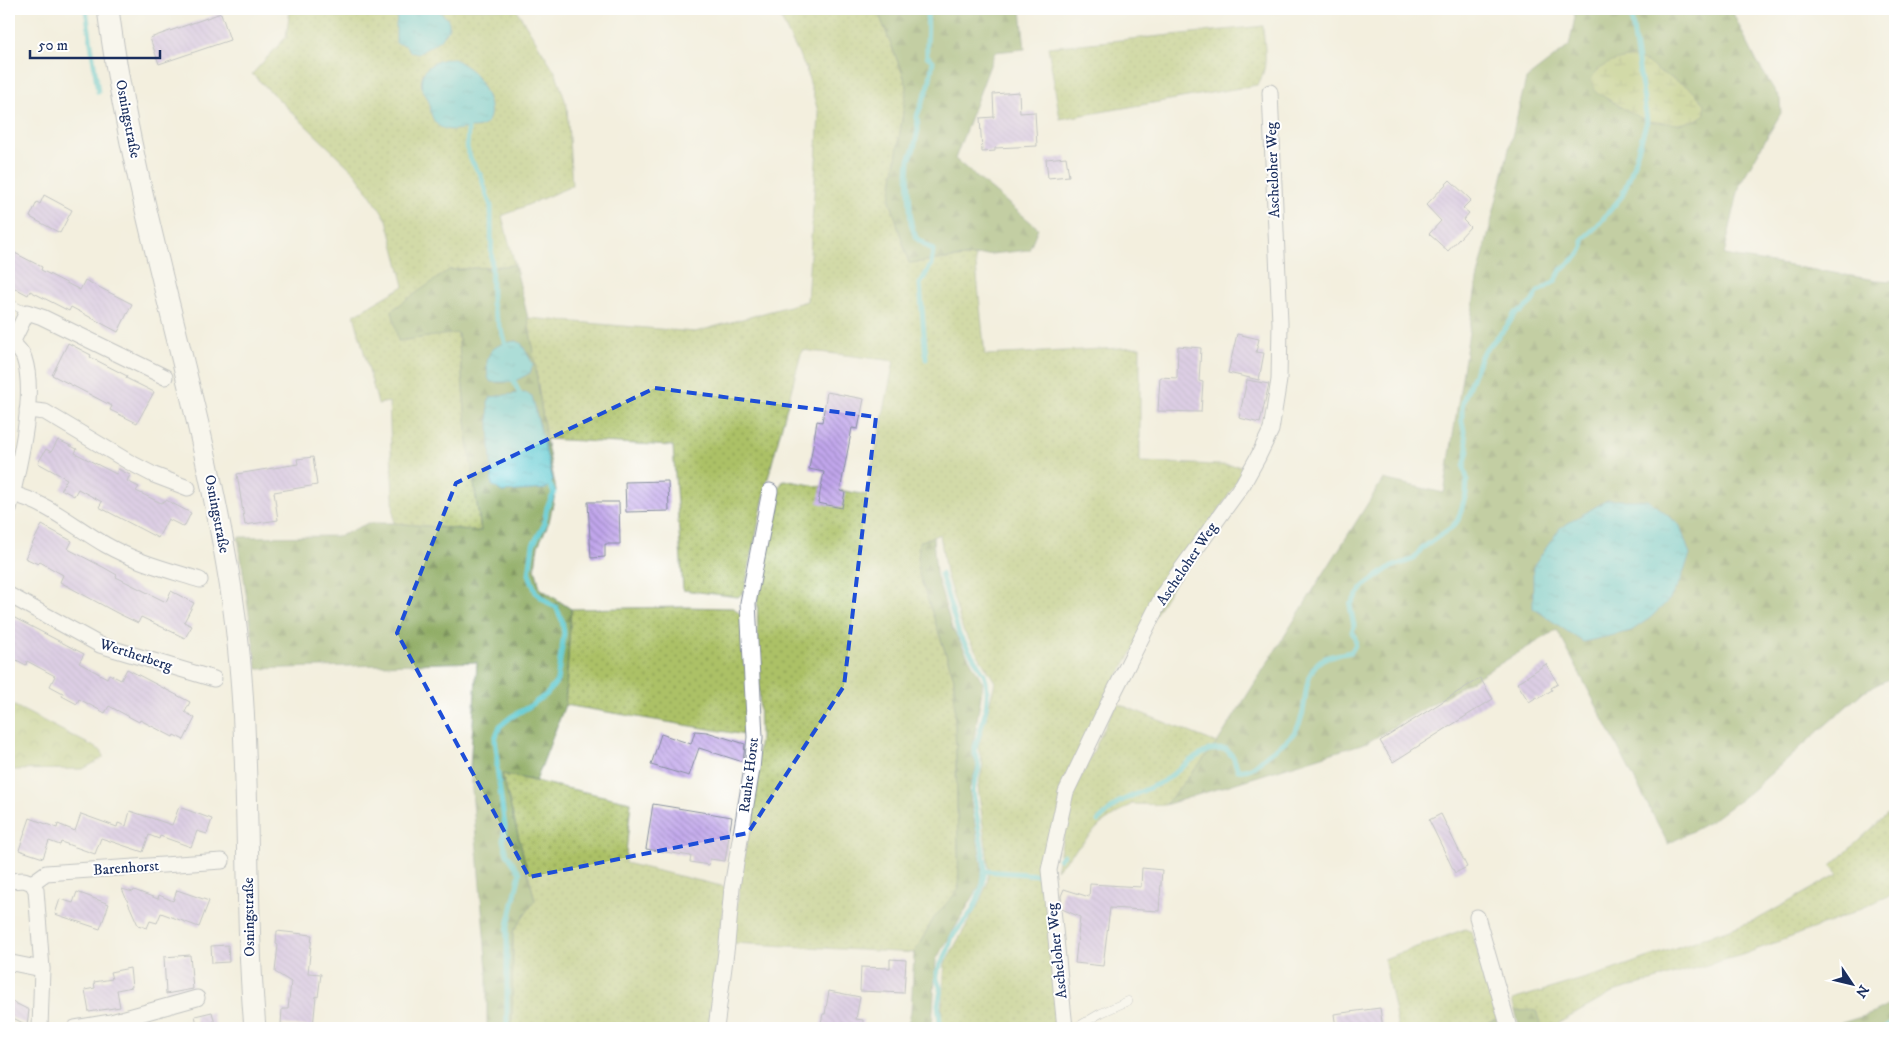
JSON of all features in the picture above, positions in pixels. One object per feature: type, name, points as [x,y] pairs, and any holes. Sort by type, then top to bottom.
[{"type":"street","name":"Osningstraße","points":[[108,9],[122,96],[144,199],[191,390],[231,583],[243,682],[249,962],[254,1028]]},
{"type":"street","name":"Ascheloher Weg","points":[[1066,1028],[1049,870],[1066,792],[1164,593],[1243,484],[1271,430],[1279,380],[1280,323],[1270,92]]},
{"type":"street","points":[[165,377],[42,317],[27,312],[10,342],[23,356],[28,374],[27,410],[22,447],[10,502],[28,498],[106,545],[135,560],[200,580]]},
{"type":"street","points":[[27,410],[45,412],[154,476],[188,488]]},
{"type":"street","name":"Rauhe Horst","points":[[716,1028],[732,887],[752,769],[754,737],[748,604],[770,491]]},
{"type":"street","name":"Wertherberg","points":[[9,595],[100,645],[214,679]]},
{"type":"street","name":"Barenhorst","points":[[32,883],[46,873],[222,861]]},
{"type":"street","points":[[9,881],[24,880],[32,883],[36,890],[42,969],[40,1028]]},
{"type":"street","points":[[1477,917],[1509,1028]]},
{"type":"street","points":[[9,961],[42,969]]},
{"type":"street","points":[[75,1028],[111,1022],[197,998]]},
{"type":"lane","points":[[9,303],[27,312]]},
{"type":"lane","points":[[1066,1028],[1077,1027],[1101,1013],[1128,1001]]},
{"type":"highlighted area","points":[[655,388],[876,417],[844,686],[748,833],[529,877],[397,633],[456,483]]},
{"type":"green space","points":[[290,9],[516,9],[556,73],[567,106],[572,186],[502,216],[515,265],[449,270],[399,341],[458,332],[468,442],[481,531],[394,523],[389,402],[378,404],[354,315],[404,286],[387,220],[356,174],[252,74],[286,37]]},
{"type":"green space","points":[[776,9],[877,9],[907,85],[890,200],[909,263],[975,256],[985,355],[1140,347],[1140,462],[1246,466],[1103,700],[1042,867],[1058,1010],[1056,1028],[940,1028],[945,963],[978,905],[987,884],[989,869],[978,787],[983,765],[978,748],[995,682],[963,630],[946,573],[940,534],[919,542],[918,571],[954,678],[959,889],[934,918],[914,953],[732,943],[760,738],[757,584],[776,491],[784,480],[867,495],[894,361],[802,350],[768,478],[744,592],[738,597],[683,590],[673,446],[546,439],[528,318],[695,332],[807,301],[819,115],[806,69]]},
{"type":"green space","points":[[877,9],[1021,9],[1025,49],[995,52],[955,159],[1038,228],[1029,250],[909,263],[890,200],[907,85]]},
{"type":"green space","points":[[1573,9],[1731,9],[1757,62],[1780,99],[1781,113],[1740,184],[1724,255],[1876,280],[1895,281],[1895,676],[1864,691],[1749,793],[1711,821],[1668,844],[1557,630],[1368,742],[1165,805],[1217,743],[1383,479],[1444,493],[1477,280],[1526,79],[1569,46],[1575,17]]},
{"type":"green space","points":[[1263,26],[1265,64],[1264,72],[1257,85],[1060,119],[1048,47]]},
{"type":"green space","points":[[1632,57],[1647,62],[1658,71],[1690,88],[1705,104],[1705,114],[1696,120],[1679,124],[1647,121],[1595,91],[1591,80],[1598,70],[1614,61]]},
{"type":"green space","points":[[515,265],[528,318],[546,439],[556,490],[549,522],[538,546],[535,567],[540,588],[571,609],[565,705],[536,781],[502,774],[535,900],[513,932],[512,1028],[487,1028],[487,970],[470,767],[477,662],[257,669],[238,537],[340,536],[368,523],[394,523],[481,531],[468,442],[458,333],[398,341],[392,310],[449,270]]},
{"type":"green space","points":[[933,537],[936,574],[952,628],[983,683],[972,752],[977,766],[969,790],[982,867],[982,882],[936,960],[932,1028],[907,1028],[911,1011],[914,953],[934,918],[959,889],[954,678],[918,571],[919,542]]},
{"type":"green space","points":[[734,608],[744,618],[751,736],[565,705],[571,609]]},
{"type":"green space","points":[[9,703],[102,751],[103,758],[83,769],[9,770]]},
{"type":"green space","points":[[1116,703],[1217,743],[1165,805],[1132,804],[1101,824],[1056,870],[1073,794]]},
{"type":"green space","points":[[502,774],[631,802],[625,863],[726,887],[710,1028],[512,1028],[513,932],[535,900]]},
{"type":"green space","points":[[1895,807],[1895,893],[1836,920],[1742,955],[1616,991],[1550,1028],[1541,1028],[1536,1010],[1515,1011],[1512,1000],[1609,971],[1758,919],[1838,874],[1831,866]]},
{"type":"green space","points":[[1465,929],[1472,932],[1497,1019],[1468,1028],[1398,1028],[1384,959]]},
{"type":"green space","points":[[1895,1002],[1895,1028],[1826,1028],[1873,1013]]},
{"type":"green space","points":[[1536,1010],[1541,1028],[1520,1028],[1515,1011]]},
{"type":"green space","points":[[1497,1019],[1500,1028],[1479,1028],[1479,1025]]},
{"type":"water","points":[[399,9],[437,9],[448,20],[448,30],[439,40],[418,54],[411,52],[405,45],[396,43],[396,24]]},
{"type":"water","points":[[453,58],[472,71],[485,91],[490,116],[487,123],[480,127],[451,130],[441,127],[433,120],[430,105],[422,88],[421,81],[430,66],[440,60]]},
{"type":"water","points":[[516,341],[521,343],[533,364],[530,373],[513,382],[491,382],[488,377],[487,367],[489,355],[500,345]]},
{"type":"water","points":[[520,393],[532,396],[553,480],[546,489],[502,492],[492,485],[488,402],[491,397]]},
{"type":"water","points":[[1607,500],[1649,500],[1680,526],[1690,555],[1679,583],[1669,600],[1650,618],[1631,631],[1583,642],[1533,608],[1533,567],[1560,528]]},
{"type":"building","points":[[221,13],[230,40],[159,64],[150,38]]},
{"type":"building","points":[[1019,92],[1020,113],[1035,112],[1037,146],[995,148],[995,151],[982,152],[980,118],[994,117],[993,94]]},
{"type":"building","points":[[1066,157],[1069,176],[1048,178],[1046,159]]},
{"type":"building","points":[[1450,180],[1471,200],[1463,208],[1469,213],[1463,220],[1470,227],[1448,251],[1429,234],[1441,221],[1426,205]]},
{"type":"building","points":[[44,195],[72,210],[60,233],[30,217],[37,202],[40,204]]},
{"type":"building","points":[[9,250],[42,267],[41,270],[80,290],[85,280],[132,304],[118,332],[71,307],[69,311],[30,291],[28,295],[9,285]]},
{"type":"building","points":[[1237,334],[1259,339],[1256,352],[1264,353],[1259,380],[1228,373]]},
{"type":"building","points":[[68,343],[127,376],[126,378],[154,392],[137,423],[110,410],[112,406],[52,375]]},
{"type":"building","points":[[1178,346],[1201,348],[1199,381],[1203,382],[1201,412],[1158,411],[1160,377],[1177,378]]},
{"type":"building","points":[[1247,380],[1269,384],[1260,423],[1239,418]]},
{"type":"building","points":[[827,392],[864,399],[858,429],[852,428],[840,491],[845,492],[842,508],[818,503],[824,472],[809,469],[817,421],[822,422]]},
{"type":"building","points":[[58,440],[77,449],[75,453],[116,474],[118,469],[130,475],[127,481],[139,487],[136,491],[161,503],[166,500],[191,513],[184,527],[168,519],[158,538],[99,507],[102,502],[78,489],[74,496],[61,489],[67,479],[38,463],[46,449],[51,452]]},
{"type":"building","points":[[313,457],[317,485],[274,492],[278,520],[245,525],[237,474],[298,464],[297,459]]},
{"type":"building","points":[[668,481],[669,511],[626,512],[625,482]]},
{"type":"building","points":[[588,502],[619,502],[620,544],[605,544],[605,557],[591,558]]},
{"type":"building","points":[[42,525],[72,541],[68,549],[117,575],[116,577],[166,602],[171,591],[194,603],[184,622],[192,626],[185,638],[141,617],[138,623],[117,613],[60,582],[63,575],[40,562],[38,564],[25,558]]},
{"type":"building","points":[[9,615],[84,654],[79,663],[107,678],[109,674],[121,680],[127,669],[190,702],[185,712],[195,718],[184,740],[174,735],[173,737],[140,720],[139,722],[109,706],[105,713],[79,699],[77,704],[62,696],[63,693],[50,686],[55,676],[27,661],[26,665],[9,656]]},
{"type":"building","points":[[1546,664],[1558,684],[1538,699],[1537,697],[1529,702],[1517,683]]},
{"type":"building","points":[[1480,678],[1493,699],[1393,762],[1380,741]]},
{"type":"building","points":[[695,731],[707,732],[745,744],[743,762],[699,748],[689,776],[651,765],[661,734],[691,744]]},
{"type":"building","points":[[653,804],[732,817],[725,861],[710,859],[709,865],[690,862],[691,856],[646,849]]},
{"type":"building","points":[[179,807],[212,819],[207,834],[197,831],[191,847],[160,836],[159,839],[149,835],[143,852],[101,838],[95,854],[61,842],[60,845],[49,841],[43,858],[19,850],[30,818],[57,828],[58,824],[75,831],[81,814],[117,827],[118,823],[126,826],[130,811],[172,825]]},
{"type":"building","points":[[1441,814],[1467,867],[1455,873],[1429,820]]},
{"type":"building","points":[[1142,868],[1162,870],[1159,911],[1110,908],[1103,966],[1075,963],[1080,917],[1062,909],[1061,896],[1064,889],[1089,897],[1090,884],[1141,887]]},
{"type":"building","points":[[122,889],[133,892],[134,890],[158,899],[159,895],[173,901],[177,890],[209,901],[199,927],[161,913],[157,923],[150,921],[147,928],[138,925]]},
{"type":"building","points":[[77,892],[109,904],[100,929],[55,914],[60,899],[73,903]]},
{"type":"building","points":[[277,931],[312,935],[308,973],[321,974],[318,997],[316,996],[313,1027],[281,1024],[282,1009],[288,1009],[291,982],[275,972],[278,945],[276,944]]},
{"type":"building","points":[[228,945],[229,962],[212,963],[211,946]]},
{"type":"building","points":[[190,955],[193,989],[166,994],[164,957]]},
{"type":"building","points":[[890,959],[906,960],[904,993],[860,991],[861,967],[890,968]]},
{"type":"building","points":[[130,968],[132,987],[117,990],[120,1007],[89,1012],[85,990],[95,988],[94,982],[112,979],[110,972]]},
{"type":"building","points":[[829,991],[860,997],[856,1019],[863,1020],[863,1028],[820,1028],[823,1014],[825,1014]]},
{"type":"building","points":[[9,1000],[29,1010],[27,1025],[9,1016]]},
{"type":"building","points":[[1380,1008],[1383,1028],[1336,1028],[1334,1014]]},
{"type":"building","points":[[212,1012],[216,1028],[198,1028],[195,1016]]},
{"type":"waterway","points":[[86,9],[98,92]]},
{"type":"waterway","points":[[926,9],[928,20],[927,56],[933,61],[929,85],[917,116],[918,130],[909,160],[908,175],[911,224],[916,238],[933,250],[931,265],[920,284],[926,359]]},
{"type":"waterway","points":[[1098,821],[1119,802],[1164,781],[1191,760],[1209,750],[1226,749],[1233,757],[1238,770],[1247,770],[1286,741],[1296,730],[1300,722],[1308,680],[1316,665],[1327,657],[1351,652],[1354,647],[1356,642],[1352,632],[1354,626],[1350,605],[1365,585],[1389,568],[1414,559],[1421,549],[1452,527],[1458,520],[1466,494],[1467,479],[1464,467],[1468,450],[1462,421],[1462,407],[1482,354],[1508,325],[1515,313],[1522,311],[1532,302],[1538,292],[1554,282],[1561,270],[1579,255],[1583,247],[1583,239],[1597,226],[1622,196],[1631,173],[1647,121],[1630,9]]},
{"type":"waterway","points":[[468,128],[467,148],[471,160],[481,176],[491,206],[492,303],[507,349]]},
{"type":"waterway","points":[[512,377],[522,399]]},
{"type":"waterway","points":[[507,1028],[507,930],[520,873],[507,854],[503,840],[505,827],[495,739],[500,726],[547,694],[557,681],[564,633],[562,620],[556,607],[536,593],[529,574],[533,545],[544,525],[547,507],[554,493],[548,481]]},
{"type":"waterway","points":[[937,1028],[940,1023],[938,1004],[941,990],[937,979],[937,972],[952,937],[973,910],[983,884],[985,865],[973,792],[979,769],[974,751],[987,703],[984,674],[959,634],[941,574]]},
{"type":"waterway","points":[[1059,859],[1064,855]]},
{"type":"waterway","points":[[985,871],[1040,875]]},
{"type":"waterway","points":[[1885,1028],[1895,1022]]}]
